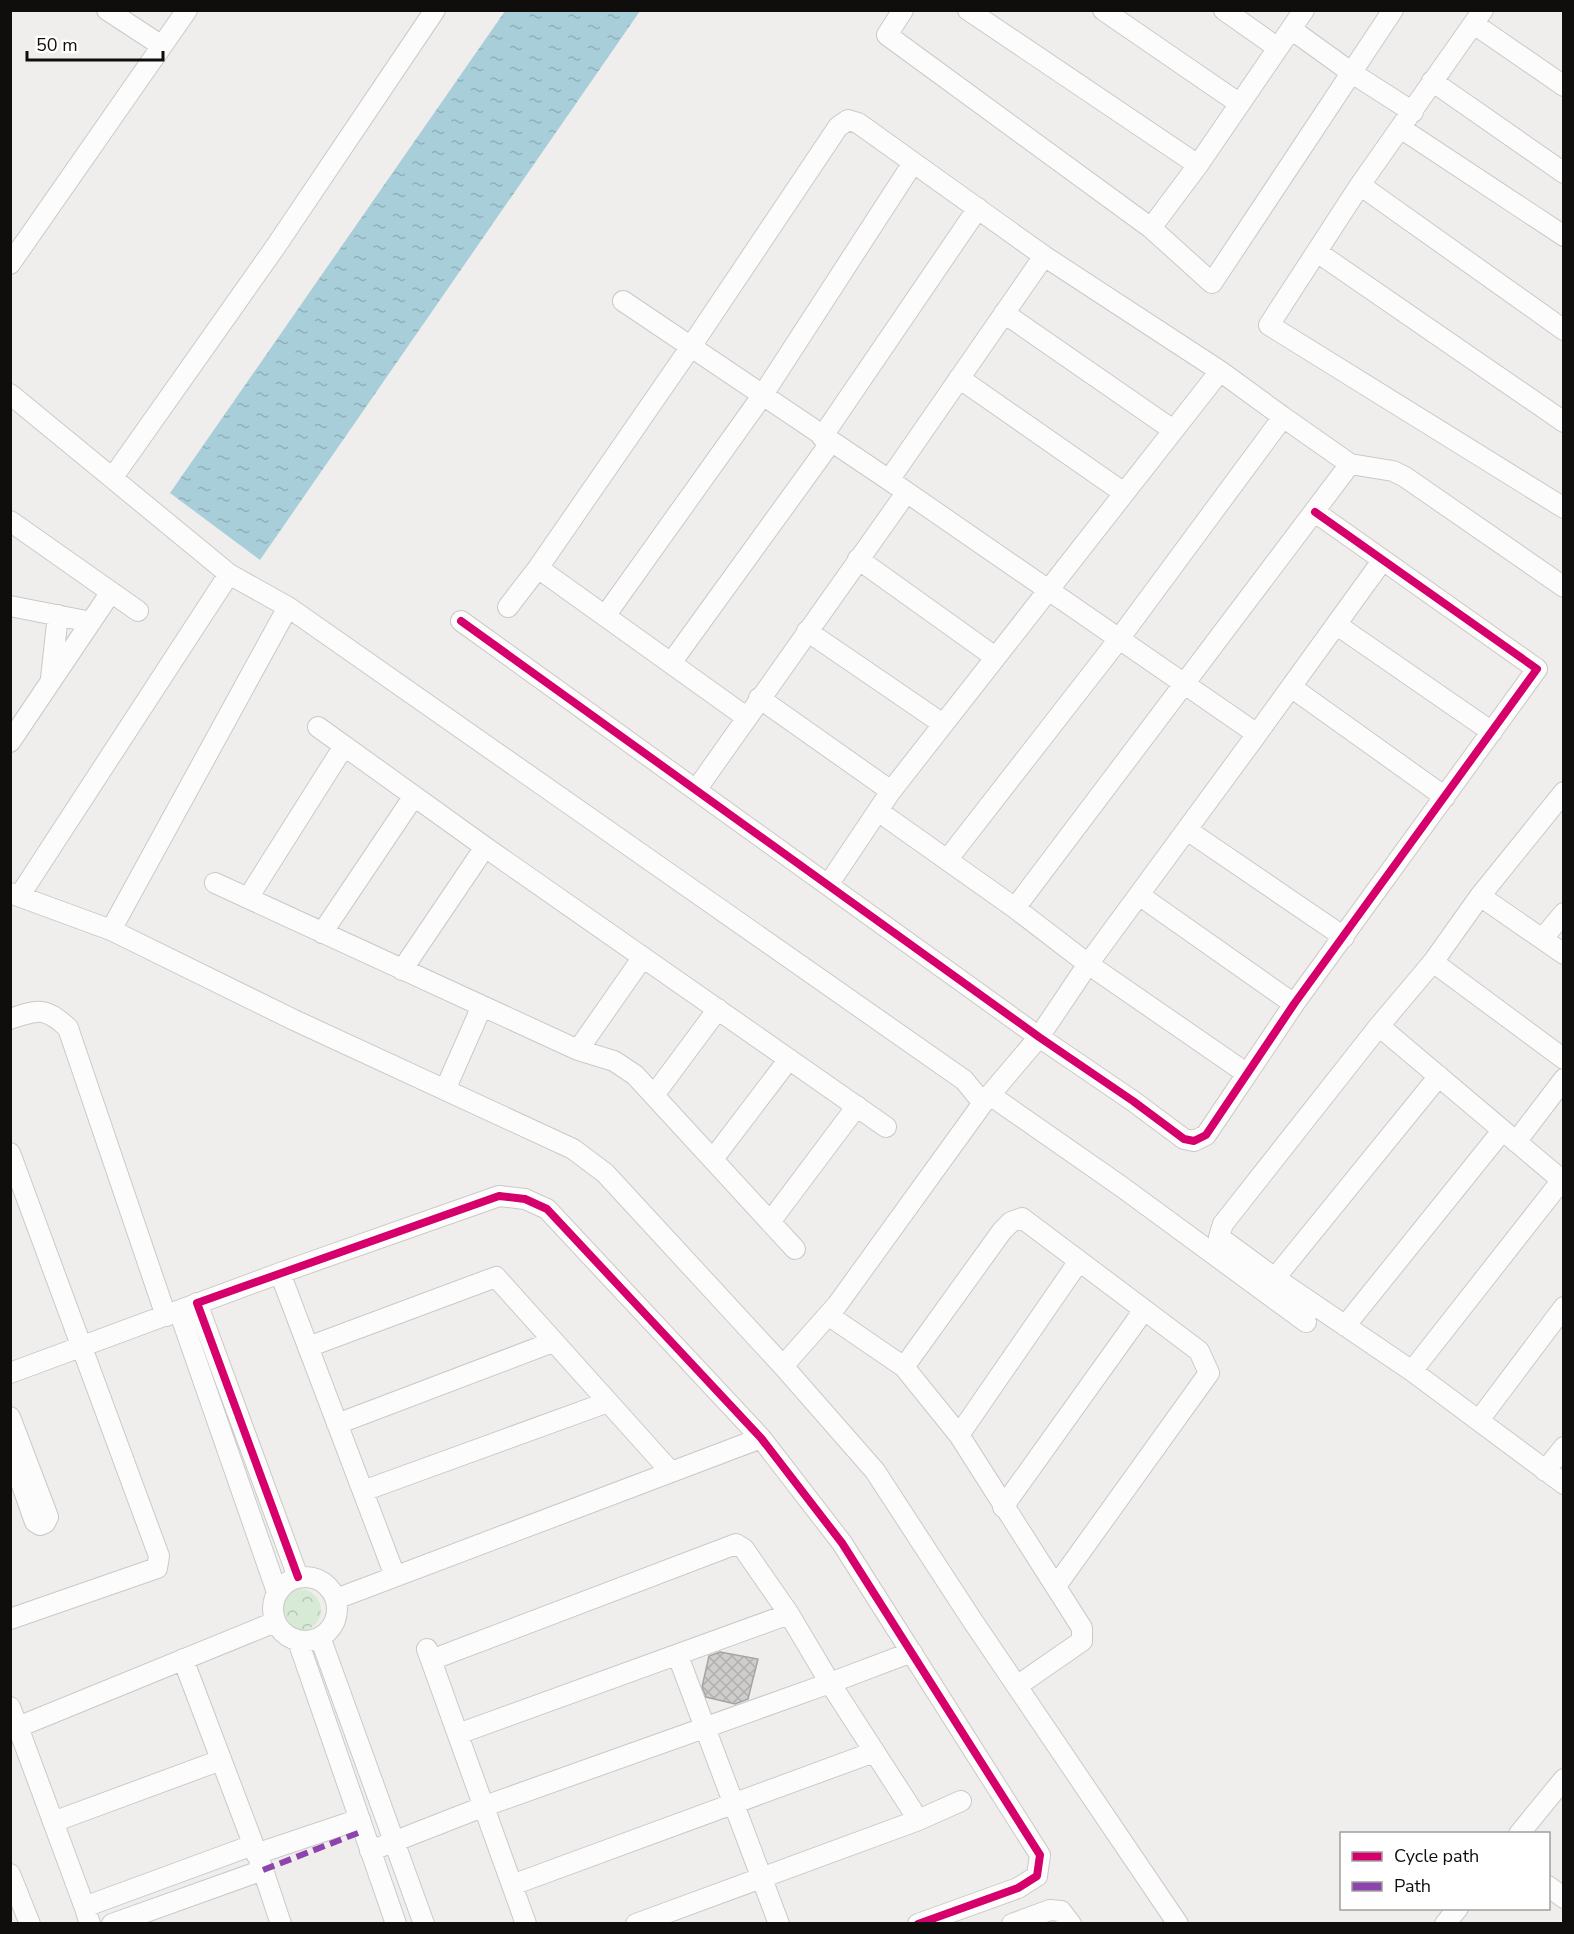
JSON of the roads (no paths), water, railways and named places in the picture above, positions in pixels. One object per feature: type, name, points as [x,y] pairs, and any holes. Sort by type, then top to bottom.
[{"type":"street","points":[[107,10],[162,46]]},
{"type":"street","points":[[10,264],[187,10]]},
{"type":"street","points":[[113,477],[276,246],[435,10]]},
{"type":"street","points":[[903,10],[887,35],[1151,228],[1212,283],[1393,10]]},
{"type":"street","points":[[968,10],[1198,165]]},
{"type":"street","points":[[1103,10],[1240,104]]},
{"type":"street","points":[[1224,10],[1278,48]]},
{"type":"street","points":[[1151,228],[1198,165],[1304,10]]},
{"type":"street","points":[[1562,504],[1269,325],[1360,185],[1402,129],[1432,81],[1478,17],[1563,86]]},
{"type":"street","points":[[1291,29],[1352,73],[1413,112]]},
{"type":"street","points":[[1432,81],[1563,173]]},
{"type":"street","points":[[508,607],[538,568],[690,348],[838,127],[848,120],[858,123],[1044,256],[1220,371],[1350,465],[1393,471],[1404,477],[1563,587]]},
{"type":"street","points":[[1402,129],[1563,236]]},
{"type":"street","points":[[604,616],[762,396],[913,163]]},
{"type":"street","points":[[1360,185],[1563,330]]},
{"type":"street","points":[[671,663],[827,439],[978,208]]},
{"type":"street","points":[[1317,252],[1563,422]]},
{"type":"street","points":[[889,480],[1044,256]]},
{"type":"street","points":[[622,301],[889,480],[1257,735]]},
{"type":"street","points":[[1004,313],[1173,430]]},
{"type":"street","points":[[828,885],[891,791],[1220,371]]},
{"type":"street","points":[[959,378],[1124,493]]},
{"type":"street","points":[[10,394],[229,574],[288,607],[964,1080],[986,1099],[1122,1187],[1306,1322]]},
{"type":"street","points":[[947,860],[1119,639],[1283,417]]},
{"type":"street","points":[[1015,908],[1350,465]]},
{"type":"street","points":[[696,790],[906,493]]},
{"type":"street","points":[[461,621],[1040,1038],[1133,1101],[1184,1140],[1194,1141],[1206,1135],[1294,1004],[1537,669],[1315,512]]},
{"type":"street","points":[[10,521],[138,611]]},
{"type":"street","points":[[858,560],[995,657]]},
{"type":"street","points":[[783,1366],[828,1315],[986,1099],[1040,1038],[1088,964],[1382,561]]},
{"type":"street","points":[[538,568],[746,717]]},
{"type":"street","points":[[229,574],[15,894],[111,930],[294,1020],[573,1149],[605,1173],[783,1366],[875,1472],[1178,1923]]},
{"type":"street","points":[[10,742],[111,592]]},
{"type":"street","points":[[10,606],[91,622]]},
{"type":"street","points":[[111,930],[288,607]]},
{"type":"street","points":[[51,681],[58,615]]},
{"type":"street","points":[[1337,625],[1492,732]]},
{"type":"street","points":[[807,631],[943,724]]},
{"type":"street","points":[[1291,687],[1445,797]]},
{"type":"street","points":[[759,699],[891,791]]},
{"type":"street","points":[[318,728],[886,1126]]},
{"type":"street","points":[[248,898],[344,746]]},
{"type":"street","points":[[1563,792],[1480,896],[1433,962],[1379,1026],[1223,1224],[1219,1237],[1412,1371],[1563,1484]]},
{"type":"street","points":[[322,933],[414,796]]},
{"type":"street","points":[[878,811],[1015,908],[1088,964],[1246,1073]]},
{"type":"street","points":[[1187,830],[1344,937]]},
{"type":"street","points":[[402,970],[485,847]]},
{"type":"street","points":[[215,883],[578,1050],[614,1061],[635,1075],[795,1249]]},
{"type":"street","points":[[1139,895],[1294,1004]]},
{"type":"street","points":[[1480,896],[1563,954]]},
{"type":"street","points":[[1543,938],[1563,913]]},
{"type":"street","points":[[578,1050],[643,957]]},
{"type":"street","points":[[1433,962],[1563,1059]]},
{"type":"street","points":[[445,1090],[482,1006]]},
{"type":"street","points":[[654,1095],[718,1009]]},
{"type":"street","points":[[10,1019],[34,1011],[53,1014],[68,1028],[181,1310],[298,1577]]},
{"type":"street","points":[[1379,1026],[1563,1181],[1412,1371]]},
{"type":"street","points":[[713,1160],[789,1059]]},
{"type":"street","points":[[1275,1278],[1439,1076]]},
{"type":"street","points":[[1345,1326],[1509,1137],[1563,1079]]},
{"type":"street","points":[[770,1222],[856,1106]]},
{"type":"street","points":[[10,1154],[159,1556],[157,1568],[10,1619]]},
{"type":"street","points":[[10,1373],[280,1273],[499,1196],[525,1199],[547,1209],[761,1438],[842,1543],[1040,1856],[1037,1876],[1018,1888],[918,1923]]},
{"type":"street","points":[[904,1367],[1002,1231],[1011,1222],[1022,1218],[1199,1351],[1209,1373],[1056,1586]]},
{"type":"street","points":[[959,1435],[1079,1261]]},
{"type":"street","points":[[280,1273],[395,1576]]},
{"type":"street","points":[[308,1347],[496,1277],[671,1472]]},
{"type":"street","points":[[1479,1420],[1563,1307]]},
{"type":"street","points":[[181,1310],[277,1592]]},
{"type":"street","points":[[1004,1507],[1144,1310]]},
{"type":"street","points":[[828,1315],[904,1367],[959,1435],[1082,1628],[1082,1641],[1017,1686]]},
{"type":"street","points":[[337,1424],[553,1342]]},
{"type":"street","points":[[363,1491],[608,1402]]},
{"type":"street","points":[[10,1417],[48,1517],[45,1523],[40,1525],[35,1522],[10,1451]]},
{"type":"street","points":[[336,1599],[761,1438]]},
{"type":"street","points":[[1545,1471],[1563,1448]]},
{"type":"street","points":[[526,1923],[428,1653],[736,1544],[744,1550],[789,1614],[830,1683],[912,1810],[916,1821]]},
{"type":"street","points":[[298,1577],[313,1577],[323,1582],[336,1599],[335,1621],[329,1630],[310,1641],[298,1641],[289,1637],[280,1630],[272,1612],[277,1592],[284,1584],[298,1577]]},
{"type":"street","points":[[458,1734],[789,1614]]},
{"type":"street","points":[[18,1727],[275,1622]]},
{"type":"street","points":[[320,1637],[424,1923]]},
{"type":"street","points":[[298,1641],[396,1923]]},
{"type":"street","points":[[370,1851],[484,1806],[912,1652]]},
{"type":"street","points":[[678,1656],[779,1923]]},
{"type":"street","points":[[183,1659],[281,1923]]},
{"type":"street","points":[[10,1707],[87,1916],[360,1820]]},
{"type":"street","points":[[512,1885],[874,1752]]},
{"type":"street","points":[[53,1822],[221,1760]]},
{"type":"street","points":[[1520,1832],[1563,1779]]},
{"type":"street","points":[[636,1923],[916,1821],[961,1801]]},
{"type":"street","points":[[112,1923],[257,1857]]},
{"type":"street","points":[[10,1874],[30,1923]]},
{"type":"street","points":[[1550,1888],[1563,1898]]},
{"type":"street","points":[[1012,1923],[1050,1910],[1061,1911],[1071,1923]]},
{"type":"street","points":[[1445,1923],[1456,1910]]},
{"type":"water","points":[[505,11],[640,11],[260,560],[170,493]]}]
